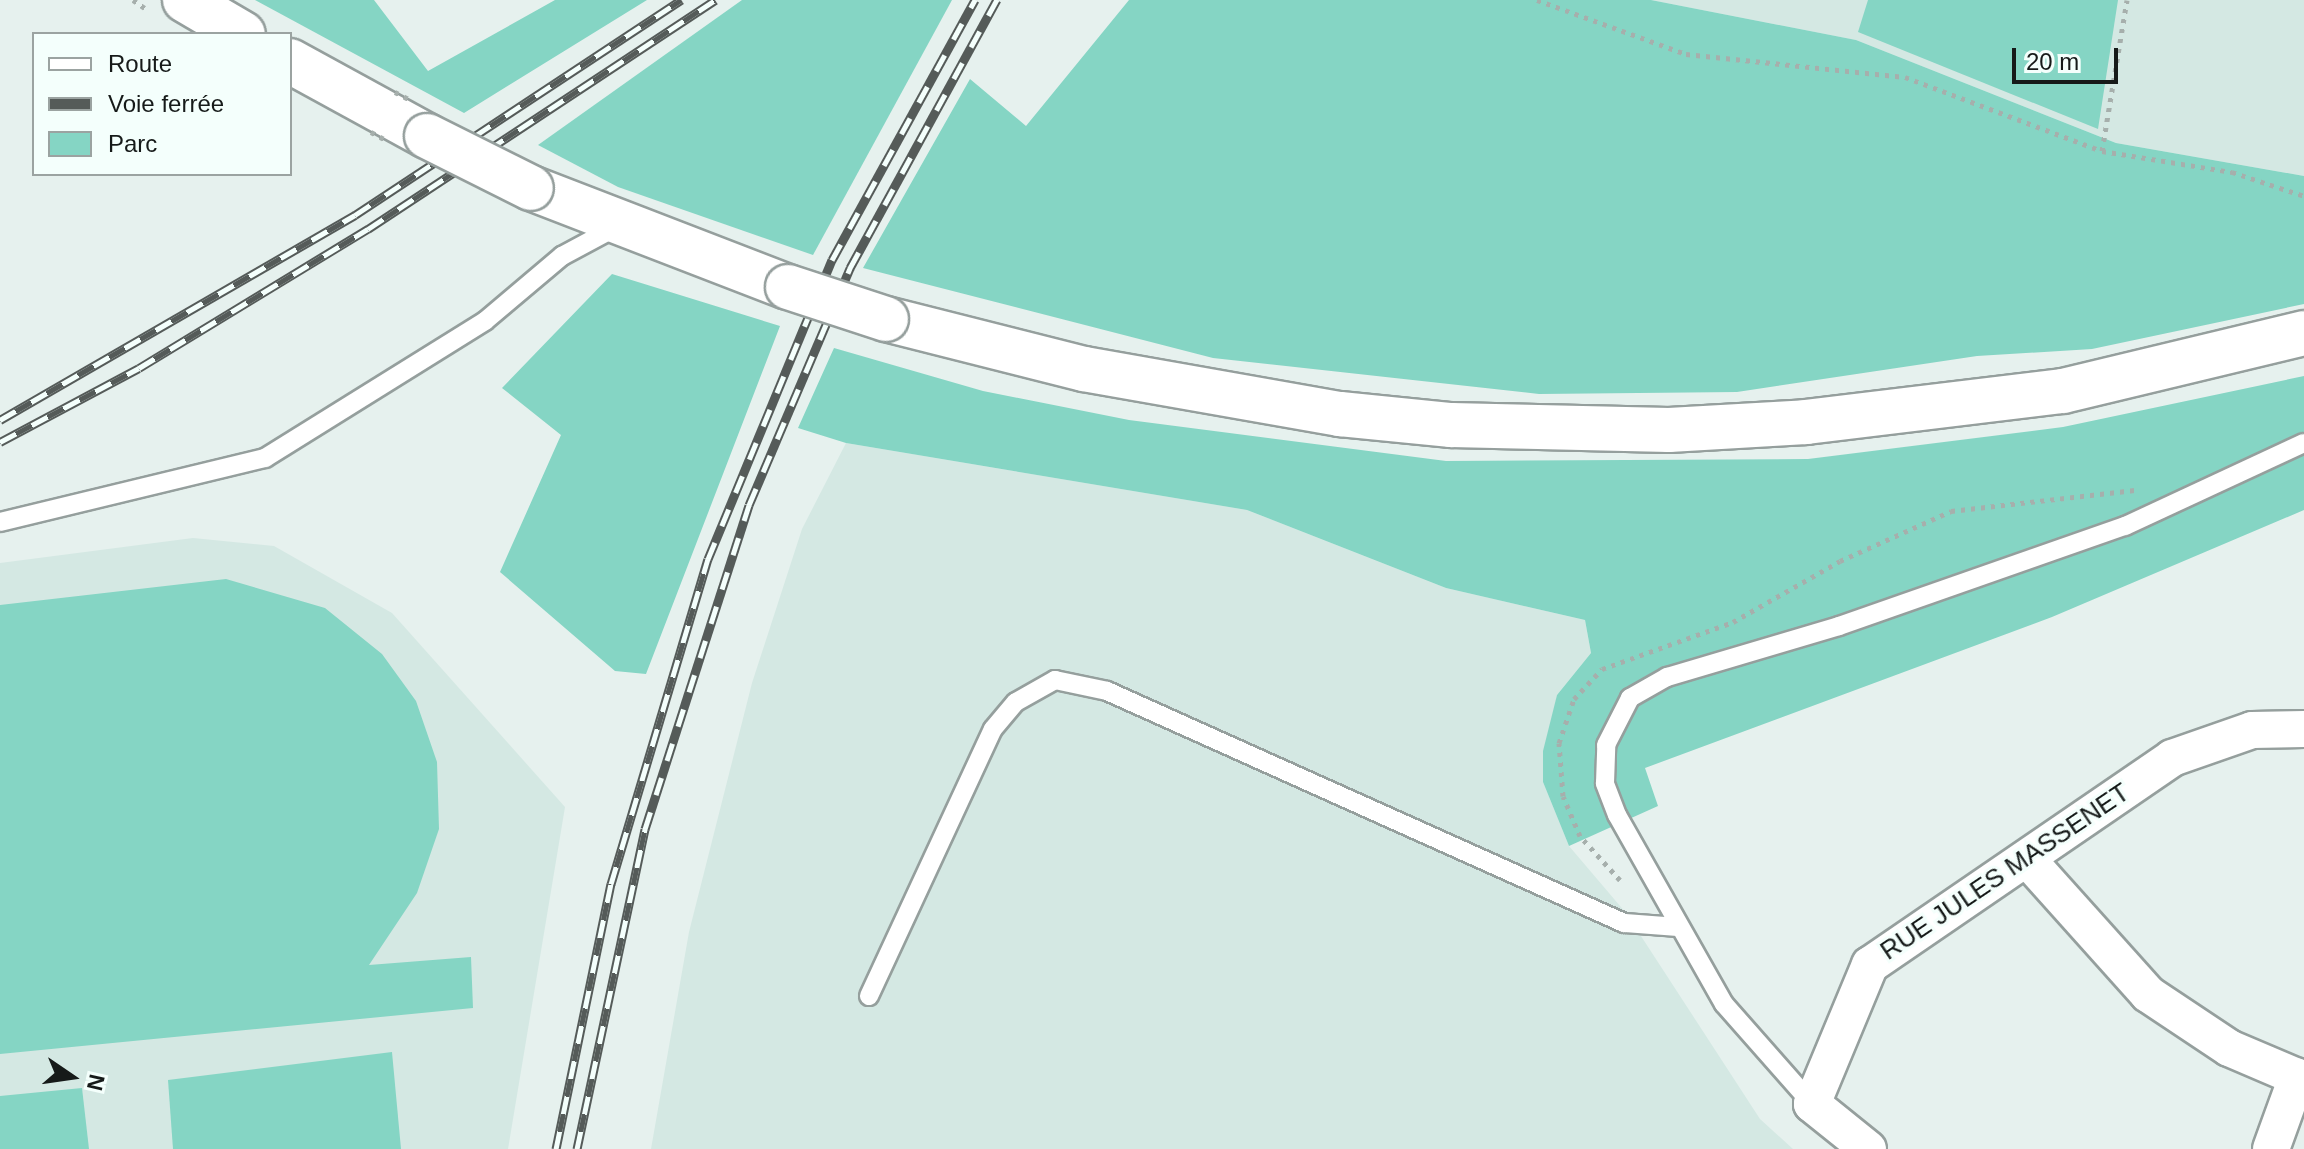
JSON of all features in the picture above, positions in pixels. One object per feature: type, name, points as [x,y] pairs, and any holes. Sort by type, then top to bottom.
[{"type":"main road","points":[[185,0],[240,32]]},
{"type":"main road","points":[[292,62],[427,136],[531,188],[620,225],[788,287],[886,319],[1084,369],[1340,414],[1451,425],[1669,430],[1806,422],[2063,391],[2304,333]]},
{"type":"street","name":"RUE JULES MASSENET","points":[[1812,1104],[1870,965],[2172,758],[2252,730],[2304,729]]},
{"type":"street","points":[[2027,859],[2148,994],[2229,1048],[2300,1078],[2271,1149]]},
{"type":"street","points":[[1812,1104],[1868,1149]]},
{"type":"lane","points":[[0,522],[265,458],[485,321],[562,256],[620,225]]},
{"type":"lane","points":[[1840,1149],[1812,1104],[1724,1004],[1679,927],[1605,783],[1606,745],[1630,698],[1667,677],[1839,626],[2125,526],[2304,443]]},
{"type":"lane","points":[[869,996],[993,729],[1016,702],[1055,680],[1107,691],[1571,902],[1653,929],[1679,927]]},
{"type":"path","points":[[1537,0],[1686,54],[1905,77],[2102,151],[2232,172],[2304,196]]},
{"type":"path","points":[[2102,151],[2127,0]]},
{"type":"path","points":[[1653,929],[1580,836],[1563,796],[1559,743],[1574,699],[1602,669],[1733,622],[1840,561],[1951,511],[2145,486]]},
{"type":"shaded area","points":[[1651,0],[2304,0],[2304,176],[2116,143],[1856,40]]},
{"type":"shaded area","points":[[846,443],[1247,510],[1446,588],[1585,620],[1591,653],[1557,695],[1543,782],[1569,846],[1626,913],[1760,1119],[1793,1149],[651,1149],[689,932],[752,683],[802,529]]},
{"type":"shaded area","points":[[193,538],[274,546],[392,613],[565,807],[508,1149],[0,1149],[0,563]]},
{"type":"green space","points":[[255,0],[374,0],[428,71],[555,0],[647,0],[464,113]]},
{"type":"green space","points":[[742,0],[952,0],[813,255],[618,187],[538,145]]},
{"type":"green space","points":[[1129,0],[1651,0],[1856,40],[2116,143],[2304,176],[2304,304],[2092,349],[1977,356],[1737,392],[1539,394],[1213,358],[863,268],[970,79],[1026,126]]},
{"type":"green space","points":[[1868,0],[2118,0],[2098,129],[1858,32]]},
{"type":"green space","points":[[612,274],[780,326],[646,674],[615,671],[500,572],[561,435],[502,388]]},
{"type":"green space","points":[[834,348],[983,391],[1129,420],[1446,461],[1808,459],[2063,427],[2304,376],[2304,510],[2052,617],[1645,768],[1658,806],[1569,846],[1543,782],[1543,751],[1557,695],[1591,653],[1585,620],[1446,588],[1247,510],[846,443],[798,428]]},
{"type":"green space","points":[[226,579],[325,608],[382,654],[416,701],[437,762],[439,829],[417,893],[369,965],[471,957],[473,1008],[0,1054],[0,605]]},
{"type":"green space","points":[[392,1052],[401,1149],[173,1149],[168,1080]]},
{"type":"green space","points":[[82,1088],[89,1149],[0,1149],[0,1096]]},
{"type":"railway","points":[[0,420],[355,215],[681,0]]},
{"type":"railway","points":[[0,442],[139,368],[368,229],[715,0]]},
{"type":"railway","points":[[556,1149],[611,884],[708,559],[832,260],[975,0]]},
{"type":"railway","points":[[577,1149],[645,829],[749,505],[850,268],[997,0]]}]
